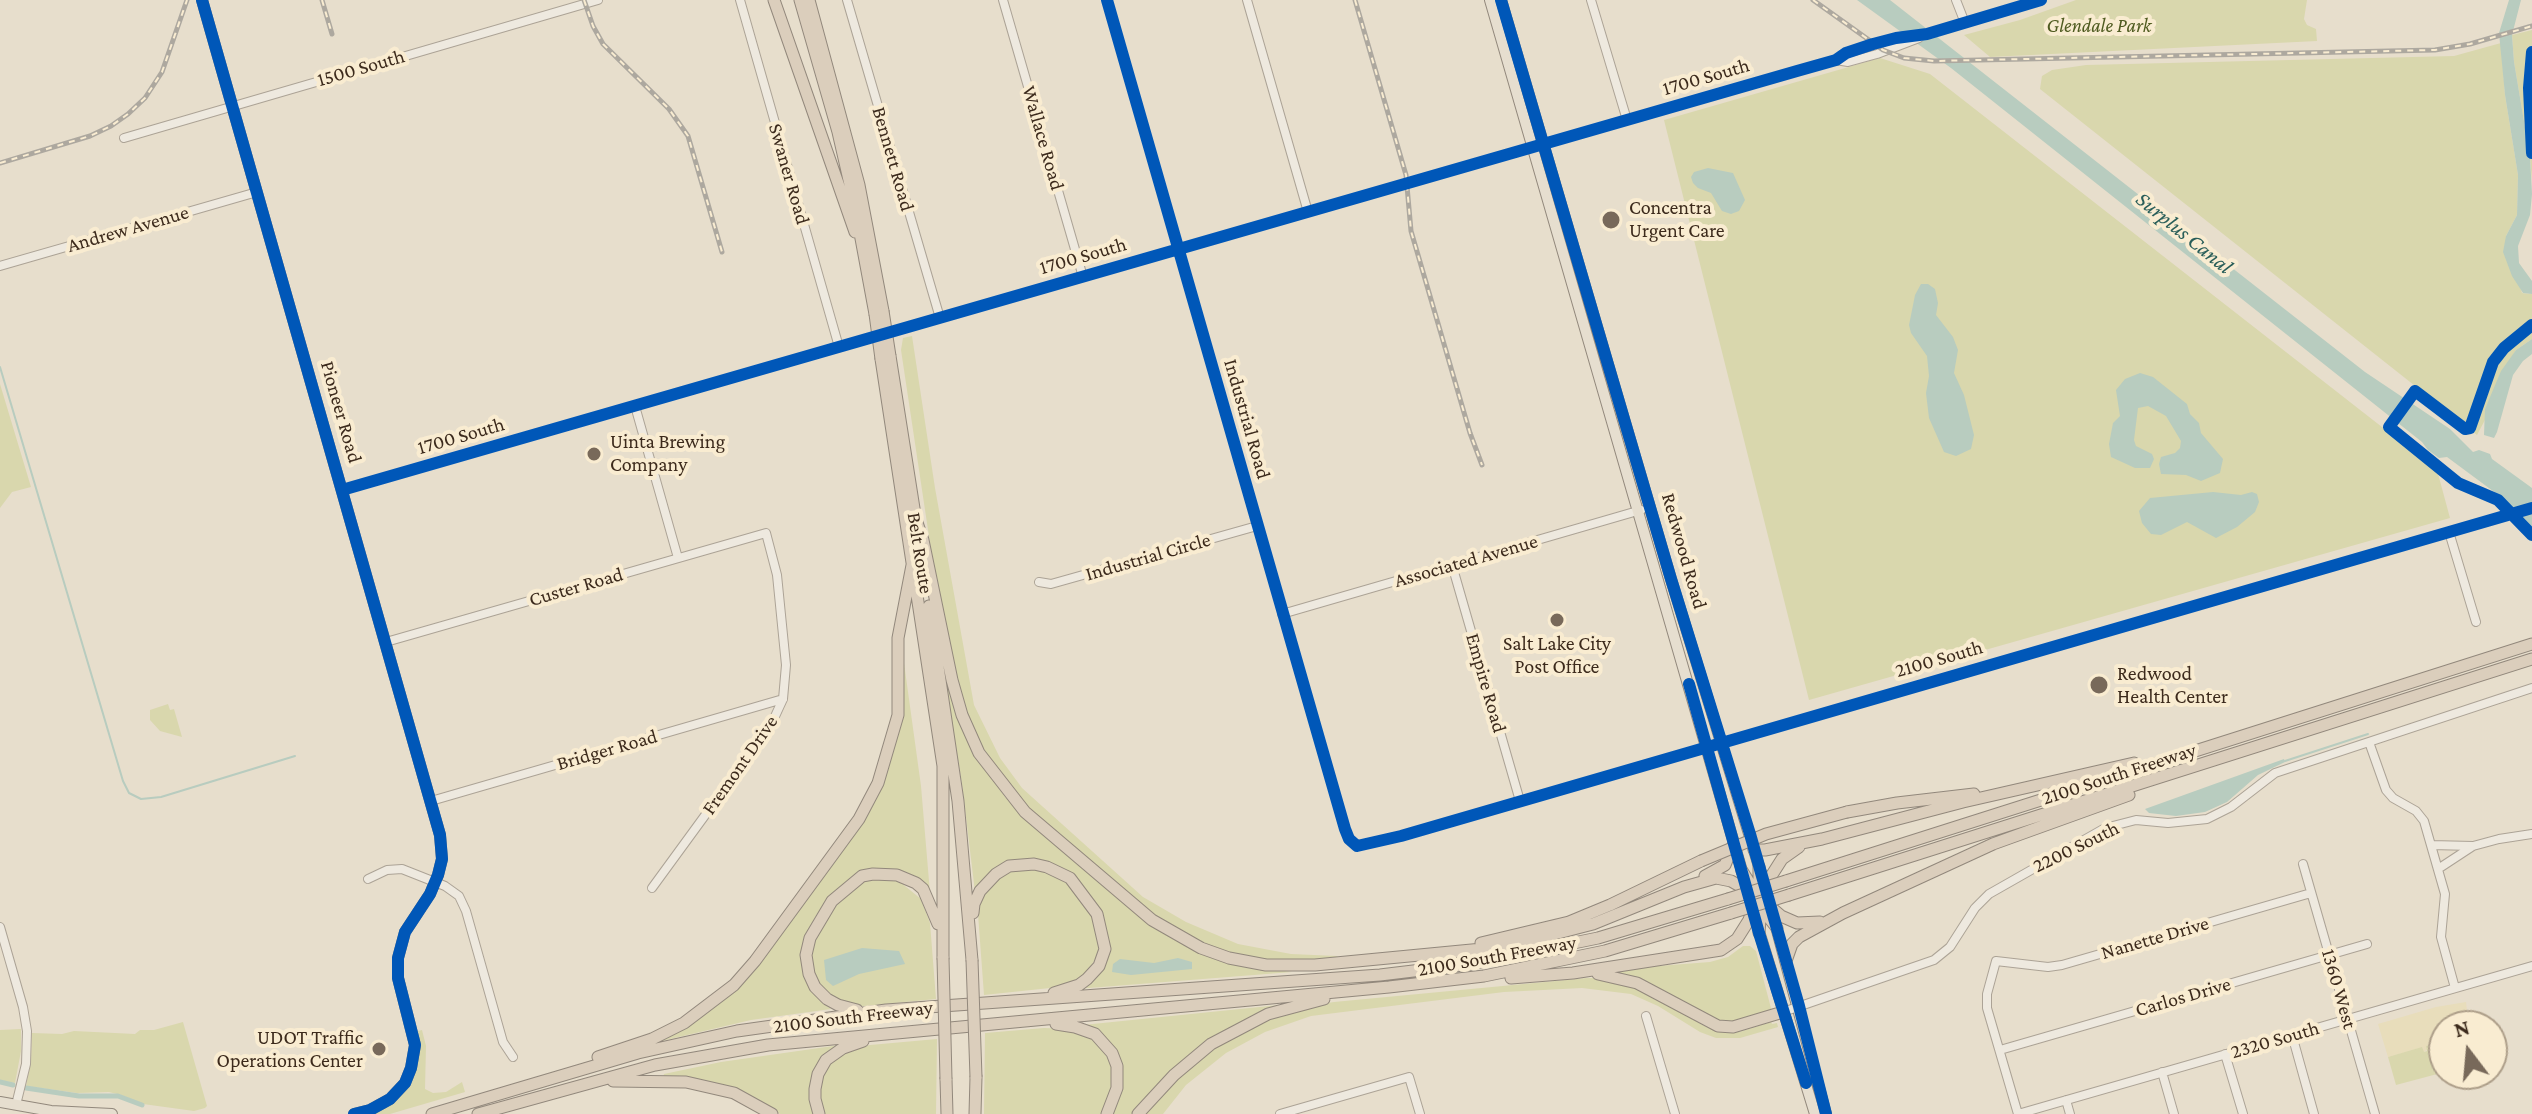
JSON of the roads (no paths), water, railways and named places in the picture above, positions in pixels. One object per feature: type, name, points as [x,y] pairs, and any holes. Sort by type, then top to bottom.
[{"type":"highway","points":[[774,0],[867,266]]},
{"type":"highway","name":"Belt Route","points":[[800,0],[838,132],[879,312]]},
{"type":"highway","name":"Belt Route","points":[[812,0],[859,185],[943,766],[941,934],[947,1095],[945,1114]]},
{"type":"highway","name":"Belt Route","points":[[886,357],[915,517],[958,801],[972,954],[977,1114]]},
{"type":"highway","points":[[915,517],[923,540],[952,680],[962,715],[979,753],[1025,812],[1152,920],[1201,948],[1248,962],[1286,966],[1503,947]]},
{"type":"highway","points":[[526,1085],[652,1039],[684,1023],[734,985],[755,961],[859,819],[878,783],[898,715],[898,638],[913,560]]},
{"type":"highway","name":"2100 South Freeway","points":[[432,1114],[638,1053],[737,1031],[886,1010],[1350,977],[1471,964],[1533,953],[1598,938],[1728,899],[2532,644]]},
{"type":"highway","name":"2100 South Freeway","points":[[478,1114],[596,1081],[720,1052],[1439,982],[1583,956],[1789,895],[2532,659]]},
{"type":"highway","points":[[1786,961],[1799,937],[1843,913],[1993,844],[2231,759],[2261,745]]},
{"type":"highway","points":[[1754,850],[1822,839],[2030,787],[2182,754]]},
{"type":"highway","points":[[1390,959],[1545,929],[1593,913],[1729,848],[1794,826],[1897,803],[2030,787]]},
{"type":"highway","points":[[1439,982],[1573,973],[1717,952],[1737,939],[1747,926],[1775,867],[1785,856],[1822,839]]},
{"type":"highway","points":[[1350,977],[1503,947],[1593,924],[1684,887],[1725,865],[1734,841]]},
{"type":"highway","points":[[969,1004],[1062,992],[1079,985],[1099,966],[1105,949],[1097,914],[1081,890],[1059,872],[1034,864],[1009,866],[996,874],[980,891],[974,904],[972,954]]},
{"type":"highway","points":[[1759,867],[1759,933]]},
{"type":"highway","points":[[1742,871],[1777,928]]},
{"type":"highway","points":[[886,1010],[851,1010],[827,999],[815,987],[806,955],[810,938],[832,901],[862,876],[897,875],[923,889],[941,934]]},
{"type":"highway","points":[[1684,887],[1716,878],[1731,881],[1785,918],[1803,924],[1843,913]]},
{"type":"highway","points":[[1573,973],[1630,980],[1718,1026],[1733,1027],[1783,1012]]},
{"type":"highway","points":[[1138,1114],[1188,1063],[1234,1030],[1268,1014],[1293,1007],[1389,987]]},
{"type":"highway","points":[[1036,1021],[1087,1030],[1095,1034],[1112,1053],[1117,1066],[1117,1088],[1107,1114]]},
{"type":"highway","points":[[819,1114],[815,1089],[818,1074],[826,1060],[843,1048],[872,1035]]},
{"type":"highway","points":[[596,1081],[686,1082],[734,1093],[772,1114]]},
{"type":"main road","name":"Pioneer Road","points":[[202,0],[431,801],[442,846],[442,859],[435,883]]},
{"type":"main road","name":"Redwood Road","points":[[1490,0],[1538,146],[1644,509],[1742,871]]},
{"type":"main road","name":"Redwood Road","points":[[1501,0],[1538,146]]},
{"type":"main road","name":"Redwood Road","points":[[1644,509],[1759,867]]},
{"type":"main road","points":[[354,1114],[381,1105],[405,1083],[411,1068],[415,1045],[398,978],[399,951],[408,925],[435,883]]},
{"type":"main road","points":[[1777,928],[1826,1114]]},
{"type":"main road","points":[[1759,933],[1815,1114]]},
{"type":"main road","points":[[0,1102],[51,1111],[112,1114]]},
{"type":"street","name":"1500 South","points":[[124,138],[598,0]]},
{"type":"street","name":"Swaner Road","points":[[740,0],[839,347]]},
{"type":"street","name":"Bennett Road","points":[[847,0],[940,318]]},
{"type":"street","name":"Wallace Road","points":[[1003,0],[1083,277]]},
{"type":"street","name":"Industrial Road","points":[[1107,0],[1345,829],[1349,839],[1357,846]]},
{"type":"street","points":[[1247,0],[1308,212]]},
{"type":"street","points":[[1591,0],[1627,120]]},
{"type":"street","points":[[1956,0],[1965,23]]},
{"type":"street","name":"1700 South","points":[[342,490],[1836,60],[1846,53],[1896,38],[1939,31],[2041,0]]},
{"type":"street","name":"1700 South","points":[[1836,60],[1848,62],[1906,44],[1927,34]]},
{"type":"street","name":"Andrew Avenue","points":[[0,266],[257,192]]},
{"type":"street","points":[[635,406],[678,558]]},
{"type":"street","name":"2100 South","points":[[1357,846],[2532,508]]},
{"type":"street","name":"Associated Avenue","points":[[1282,614],[1644,509]]},
{"type":"street","name":"Industrial Circle","points":[[1039,582],[1051,584],[1257,526]]},
{"type":"street","points":[[2449,532],[2476,622]]},
{"type":"street","name":"Custer Road","points":[[386,642],[766,533]]},
{"type":"street","name":"Fremont Drive","points":[[652,888],[771,725],[783,699],[786,665],[783,625],[777,575],[766,533]]},
{"type":"street","name":"Empire Road","points":[[1452,565],[1520,801]]},
{"type":"street","name":"2200 South","points":[[1783,1012],[1934,960],[1950,947],[1969,916],[1989,894],[2105,828],[2136,820],[2193,822],[2207,819],[2231,807],[2275,773],[2532,688]]},
{"type":"street","name":"Bridger Road","points":[[431,801],[783,699]]},
{"type":"street","points":[[2369,742],[2386,790],[2393,798],[2421,815],[2445,901],[2441,937],[2455,988]]},
{"type":"street","points":[[2431,845],[2473,846],[2532,834]]},
{"type":"street","points":[[2438,869],[2473,846]]},
{"type":"street","name":"1360 West","points":[[2303,864],[2375,1114]]},
{"type":"street","points":[[368,879],[387,870],[402,869],[451,890],[462,900],[503,1042],[513,1057]]},
{"type":"street","name":"Nanette Drive","points":[[2000,1050],[1987,1008],[1987,994],[1996,961],[2048,967],[2062,965],[2311,893]]},
{"type":"street","points":[[0,927],[27,1031],[26,1064],[16,1105]]},
{"type":"street","name":"Carlos Drive","points":[[2000,1050],[2367,944]]},
{"type":"street","name":"2320 South","points":[[2018,1114],[2532,966]]},
{"type":"street","points":[[1646,1016],[1675,1114]]},
{"type":"street","points":[[2292,1035],[2314,1114]]},
{"type":"street","points":[[2000,1050],[2018,1114]]},
{"type":"street","points":[[2225,1054],[2243,1114]]},
{"type":"street","points":[[2162,1072],[2174,1114]]},
{"type":"street","points":[[1280,1114],[1409,1077],[1420,1114]]},
{"type":"street","points":[[2066,1100],[2070,1114]]},
{"type":"water","name":"Surplus Canal","points":[[1857,0],[1890,0],[2365,372],[2450,429],[2473,452],[2479,450],[2490,454],[2492,459],[2532,488],[2532,529],[2501,497],[2447,457],[2439,458],[2428,450],[2422,442],[1951,68]]},
{"type":"water","points":[[2509,0],[2521,0],[2512,35],[2530,157],[2532,194],[2530,215],[2518,246],[2519,263],[2532,281],[2532,294],[2523,293],[2512,276],[2503,252],[2506,236],[2517,215],[2518,175],[2499,33]]},
{"type":"water","points":[[1708,168],[1733,173],[1745,200],[1739,211],[1731,214],[1722,211],[1711,193],[1693,183],[1691,177],[1694,172]]},
{"type":"water","points":[[1921,284],[1935,289],[1938,303],[1936,315],[1953,337],[1958,350],[1954,373],[1964,395],[1974,435],[1971,449],[1956,456],[1944,452],[1929,418],[1927,356],[1909,325],[1915,295]]},
{"type":"water","points":[[2532,339],[2532,354],[2513,375],[2494,438],[2484,435],[2485,409],[2501,371],[2516,350]]},
{"type":"water","points":[[2140,373],[2153,377],[2187,404],[2190,414],[2199,423],[2201,433],[2223,459],[2220,473],[2201,481],[2186,475],[2161,474],[2161,457],[2175,453],[2181,441],[2166,416],[2148,406],[2138,408],[2134,440],[2136,446],[2152,454],[2154,459],[2150,468],[2135,468],[2111,457],[2109,444],[2113,423],[2120,416],[2116,390],[2125,379]]},
{"type":"water","points":[[2213,492],[2241,495],[2252,492],[2257,494],[2259,502],[2255,512],[2237,527],[2216,538],[2187,522],[2161,535],[2151,534],[2142,523],[2139,511],[2150,498]]},
{"type":"water","points":[[2284,759],[2285,762],[2258,775],[2227,802],[2205,812],[2176,816],[2149,813],[2145,809]]},
{"type":"water","points":[[862,948],[899,951],[905,964],[859,974],[833,986],[826,980],[824,960]]},
{"type":"water","points":[[1178,958],[1192,962],[1192,969],[1131,975],[1112,972],[1113,964],[1120,959],[1154,963]]},
{"type":"waterway","points":[[0,367],[129,793],[141,799],[161,797],[295,756]]},
{"type":"waterway","points":[[2285,761],[2368,734]]},
{"type":"waterway","points":[[0,1082],[13,1085]]},
{"type":"waterway","points":[[26,1088],[79,1096],[118,1096],[142,1105]]},
{"type":"railway","points":[[0,163],[90,136],[128,114],[145,98],[162,72],[187,0]]},
{"type":"railway","points":[[322,0],[332,34]]},
{"type":"railway","points":[[584,0],[603,44],[669,109],[688,136],[722,252]]},
{"type":"railway","points":[[1355,0],[1406,175],[1411,231],[1482,465]]},
{"type":"railway","points":[[1813,0],[1883,50],[1904,58],[1934,61],[2435,50],[2470,44],[2532,26]]},
{"type":"place","name":"Concentra Urgent Care","points":[[1611,220]]},
{"type":"place","name":"Uinta Brewing Company","points":[[594,454]]},
{"type":"place","name":"Salt Lake City Post Office","points":[[1557,620]]},
{"type":"place","name":"Redwood Health Center","points":[[2099,685]]},
{"type":"place","name":"UDOT Traffic Operations Center","points":[[379,1049]]},
{"type":"park label","name":"Glendale Park","points":[[2099,26]]}]
